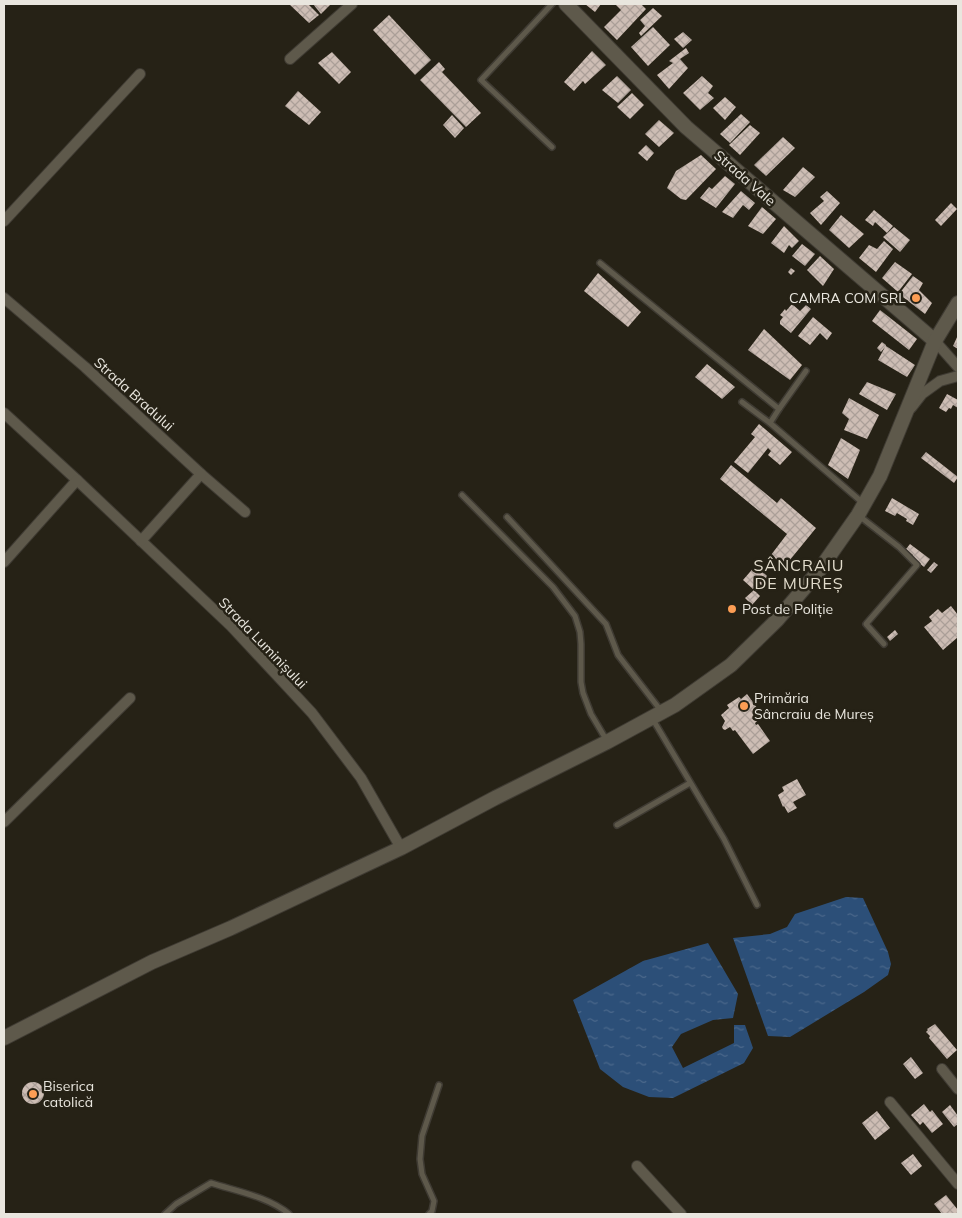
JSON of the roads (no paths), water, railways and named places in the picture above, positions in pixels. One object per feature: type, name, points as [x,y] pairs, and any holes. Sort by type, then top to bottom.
[{"type":"main road","name":"Strada Vale","points":[[566,4],[686,127],[935,341]]},
{"type":"main road","points":[[4,1038],[152,962],[231,928],[401,848],[675,705],[731,664],[777,620],[818,572],[861,510],[880,476],[935,341],[958,302]]},
{"type":"street","points":[[290,59],[352,4]]},
{"type":"street","points":[[4,221],[140,74]]},
{"type":"street","name":"Strada Bradului","points":[[4,298],[85,367],[246,512]]},
{"type":"street","points":[[935,341],[958,367]]},
{"type":"street","points":[[906,414],[922,394],[940,381],[958,376]]},
{"type":"street","name":"Strada Luminișului","points":[[4,413],[231,626],[312,714],[361,778],[401,848]]},
{"type":"street","points":[[141,541],[202,474]]},
{"type":"street","points":[[4,562],[77,480]]},
{"type":"street","points":[[4,822],[130,698]]},
{"type":"street","points":[[942,1070],[958,1089]]},
{"type":"street","points":[[890,1102],[958,1184]]},
{"type":"street","points":[[637,1166],[681,1214]]},
{"type":"lane","points":[[552,4],[481,80],[552,147]]},
{"type":"lane","points":[[600,263],[779,409]]},
{"type":"lane","points":[[770,423],[806,371]]},
{"type":"lane","points":[[742,402],[770,423],[917,565],[866,624],[884,644]]},
{"type":"lane","points":[[462,495],[553,587],[575,616],[580,632],[583,693],[591,714],[607,742]]},
{"type":"lane","points":[[507,517],[606,624],[618,655],[657,715],[690,783],[724,839],[757,905]]},
{"type":"lane","points":[[617,825],[690,783]]},
{"type":"lane","points":[[429,1214],[432,1211],[434,1201],[422,1174],[420,1159],[422,1136],[439,1085]]},
{"type":"lane","points":[[165,1214],[176,1204],[211,1183],[265,1200],[283,1208],[289,1214]]},
{"type":"water","points":[[846,897],[863,898],[888,952],[891,964],[888,975],[864,992],[790,1037],[768,1036],[733,938],[770,934],[787,927],[795,914]]},
{"type":"water","points":[[708,943],[738,994],[733,1018],[713,1020],[681,1034],[672,1047],[683,1068],[734,1043],[734,1025],[745,1025],[753,1048],[744,1063],[673,1098],[649,1097],[623,1087],[600,1069],[573,1000],[643,961]]},
{"type":"place","name":"CAMRA COM SRL","points":[[916,298]]},
{"type":"place","name":"Post de Poliție","points":[[732,609]]},
{"type":"place","name":"Primăria Sâncraiu de Mureș","points":[[744,706]]},
{"type":"place","name":"Biserica catolică","points":[[33,1094]]},
{"type":"district","name":"SÂNCRAIU DE MUREȘ","points":[[799,574]]}]
